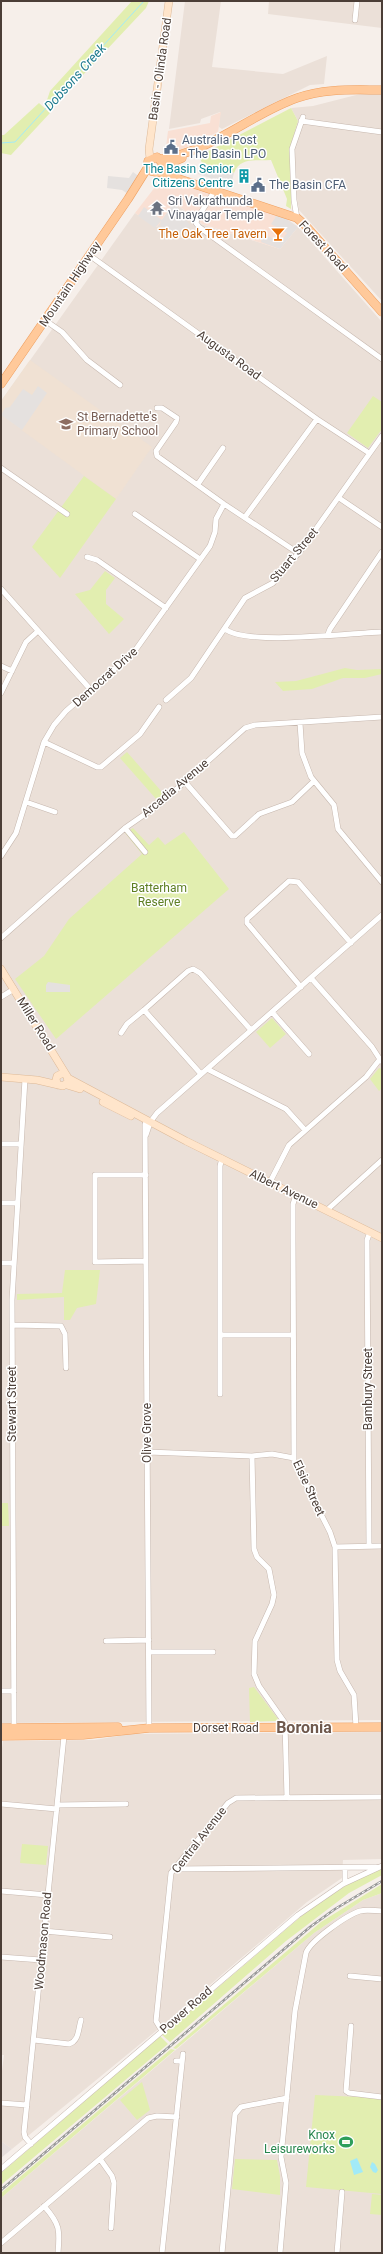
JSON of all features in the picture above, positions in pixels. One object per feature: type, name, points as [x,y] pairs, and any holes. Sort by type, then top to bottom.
[{"type":"main road","name":"Basin - Olinda Road","points":[[156,165],[150,138],[169,1]]},
{"type":"main road","name":"Mountain Highway","points":[[1,384],[46,321],[138,184],[156,165],[188,152],[296,98],[337,89],[382,90]]},
{"type":"main road","name":"Mountain Highway","points":[[156,165],[176,162],[188,152]]},
{"type":"main road","points":[[176,162],[173,168],[178,177]]},
{"type":"main road","name":"Forest Road","points":[[156,165],[178,177],[294,217],[305,225],[382,312]]},
{"type":"main road","name":"Miller Road","points":[[1,969],[58,1059],[68,1080]]},
{"type":"main road","name":"Miller Road","points":[[58,1059],[58,1079]]},
{"type":"main road","points":[[1,1077],[25,1080],[58,1079],[63,1074],[68,1080],[63,1086],[58,1079]]},
{"type":"main road","name":"Albert Avenue","points":[[68,1080],[148,1123],[222,1158],[382,1238]]},
{"type":"main road","name":"Dorset Road","points":[[1,1728],[14,1732],[64,1732],[97,1734],[145,1728],[382,1726]]},
{"type":"main road","name":"Dorset Road","points":[[1,1736],[14,1732]]},
{"type":"street","points":[[355,20],[357,1]]},
{"type":"street","points":[[294,217],[292,149],[302,119],[382,132]]},
{"type":"street","points":[[215,190],[197,219],[196,223],[199,227],[382,359]]},
{"type":"street","name":"Augusta Road","points":[[89,255],[317,419],[369,453]]},
{"type":"street","points":[[46,321],[62,332],[87,360],[120,385]]},
{"type":"street","points":[[158,408],[162,408],[175,415],[176,422],[155,454],[224,504],[246,517],[298,553]]},
{"type":"street","points":[[246,517],[317,419]]},
{"type":"street","name":"Stuart Street","points":[[166,700],[191,678],[245,598],[273,583],[298,553],[339,498],[382,436]]},
{"type":"street","points":[[198,484],[222,448]]},
{"type":"street","points":[[1,468],[67,514]]},
{"type":"street","points":[[339,498],[382,527]]},
{"type":"street","name":"Democrat Drive","points":[[1,856],[16,833],[44,742],[60,718],[134,652],[213,541],[215,522],[224,504]]},
{"type":"street","points":[[135,514],[200,560]]},
{"type":"street","points":[[328,634],[382,552]]},
{"type":"street","points":[[87,558],[97,560],[166,608]]},
{"type":"street","points":[[1,589],[90,690]]},
{"type":"street","points":[[225,629],[235,635],[280,638],[382,632]]},
{"type":"street","points":[[1,693],[26,642],[38,631]]},
{"type":"street","points":[[1,666],[12,671]]},
{"type":"street","points":[[44,742],[97,767],[101,767],[140,734],[159,707]]},
{"type":"street","name":"Arcadia Avenue","points":[[1,938],[126,828],[185,782],[246,728],[300,722],[382,717]]},
{"type":"street","points":[[300,722],[302,753],[314,781],[334,805],[340,835],[382,882]]},
{"type":"street","points":[[185,782],[232,836],[235,836],[259,814],[292,802],[314,781]]},
{"type":"street","points":[[26,802],[55,812]]},
{"type":"street","points":[[126,828],[145,852]]},
{"type":"street","points":[[1,846],[7,848]]},
{"type":"street","points":[[301,987],[246,923],[247,919],[289,881],[298,882],[351,942]]},
{"type":"street","points":[[148,1123],[157,1113],[382,915]]},
{"type":"street","points":[[121,1033],[127,1024],[188,971],[193,969],[200,973],[251,1030]]},
{"type":"street","points":[[270,1182],[289,1145],[366,1077],[381,1061],[372,1047],[311,978]]},
{"type":"street","points":[[1,998],[14,989]]},
{"type":"street","points":[[144,1010],[201,1074]]},
{"type":"street","points":[[272,1012],[309,1054]]},
{"type":"street","points":[[207,1069],[286,1109],[305,1130]]},
{"type":"street","name":"Stewart Street","points":[[14,1732],[12,1325],[17,1203],[25,1080]]},
{"type":"street","name":"Olive Grove","points":[[145,1728],[149,1652],[146,1261],[146,1138],[148,1123]]},
{"type":"street","points":[[1,1144],[21,1144]]},
{"type":"street","points":[[220,1394],[220,1166],[222,1158]]},
{"type":"street","points":[[327,1210],[382,1160]]},
{"type":"street","points":[[146,1175],[95,1175],[95,1262],[146,1261]]},
{"type":"street","name":"Elsie Street","points":[[296,1195],[293,1204],[294,1458],[335,1547],[337,1660],[340,1671],[354,1695],[356,1727]]},
{"type":"street","points":[[1,1203],[17,1203]]},
{"type":"street","name":"Bambury Street","points":[[369,1546],[367,1240],[370,1232]]},
{"type":"street","points":[[1,1263],[14,1263]]},
{"type":"street","points":[[12,1325],[61,1326],[65,1334],[66,1368]]},
{"type":"street","points":[[221,1335],[293,1335]]},
{"type":"street","points":[[148,1452],[252,1456],[272,1454],[294,1458]]},
{"type":"street","points":[[252,1456],[254,1549],[257,1557],[269,1569],[274,1595],[272,1604],[255,1641],[254,1674],[259,1686],[282,1717],[286,1727],[287,1798]]},
{"type":"street","points":[[335,1547],[382,1546]]},
{"type":"street","points":[[106,1641],[149,1640]]},
{"type":"street","points":[[149,1652],[213,1652]]},
{"type":"street","points":[[1,1691],[14,1690]]},
{"type":"street","name":"Woodmason Road","points":[[31,2144],[25,2137],[24,2132],[64,1732]]},
{"type":"street","name":"Central Avenue","points":[[162,2031],[156,2021],[171,1873],[231,1800],[382,1797]]},
{"type":"street","points":[[1,1804],[57,1807],[126,1804]]},
{"type":"street","points":[[174,1869],[381,1867]]},
{"type":"street","name":"Power Road","points":[[1,2169],[298,1915],[345,1883],[381,1867]]},
{"type":"street","points":[[345,1868],[345,1883]]},
{"type":"street","points":[[1,1891],[48,1895]]},
{"type":"street","points":[[280,2253],[286,2183],[281,2157],[295,2011],[307,1949],[353,1915],[368,1910],[382,1911]]},
{"type":"street","points":[[44,1931],[110,1937]]},
{"type":"street","points":[[1,1957],[41,1960]]},
{"type":"street","points":[[350,1976],[382,1979]]},
{"type":"street","points":[[34,2040],[68,2044],[74,2042],[80,2020]]},
{"type":"street","points":[[351,2026],[346,2091],[349,2093],[382,2097]]},
{"type":"street","points":[[162,2253],[183,2054]]},
{"type":"street","points":[[176,2061],[182,2061]]},
{"type":"street","points":[[222,2253],[235,2114],[241,2106],[287,2098]]},
{"type":"street","points":[[1,2103],[27,2105]]},
{"type":"street","points":[[1,2243],[148,2118],[158,2116],[177,2117]]},
{"type":"street","points":[[100,2159],[112,2176],[114,2183],[111,2228]]},
{"type":"street","points":[[337,2253],[342,2192]]},
{"type":"street","points":[[44,2206],[59,2227],[58,2253]]},
{"type":"shaded area","points":[[185,1],[221,1],[212,67],[283,74],[327,56],[324,84],[310,85],[222,129],[219,127],[220,112],[201,119],[200,123],[169,129]]},
{"type":"shaded area","points":[[269,1],[382,1],[382,28],[268,14]]},
{"type":"shaded area","points":[[364,93],[382,93],[382,301],[299,210],[290,159],[291,145],[298,121],[291,108],[313,106]]},
{"type":"shaded area","points":[[221,112],[218,132],[176,152],[166,147],[168,131],[210,123],[211,116]]},
{"type":"shaded area","points":[[202,163],[234,173],[231,185],[198,174]]},
{"type":"shaded area","points":[[133,172],[141,178],[128,194],[122,190],[107,188],[108,176],[129,178]]},
{"type":"shaded area","points":[[162,178],[285,218],[298,227],[280,249],[202,224],[174,202],[157,227],[135,213]]},
{"type":"shaded area","points":[[174,202],[201,224],[280,249],[298,227],[382,322],[382,1720],[1,1723],[1,401],[135,213],[157,227]]},
{"type":"shaded area","points":[[174,203],[190,225],[188,228],[190,229],[177,237],[160,225],[161,221],[155,228],[138,216],[144,207],[162,220]]},
{"type":"shaded area","points":[[277,215],[285,218],[298,227],[280,249],[261,242],[263,235],[281,241],[287,233],[271,224]]},
{"type":"shaded area","name":"St Bernadette's Primary School","points":[[30,360],[152,447],[116,499],[1,415],[1,401]]},
{"type":"shaded area","points":[[38,386],[47,393],[22,430],[1,415],[5,408],[10,407],[23,389],[32,395]]},
{"type":"shaded area","points":[[48,982],[70,985],[70,992],[46,992],[46,985]]},
{"type":"shaded area","points":[[382,1732],[382,1859],[343,1860],[342,1878],[307,1902],[156,2031],[12,2149],[1,2141],[1,2079],[4,2055],[1,2055],[1,1755],[3,1741],[94,1740],[131,1734]]},
{"type":"shaded area","points":[[382,1893],[382,2253],[1,2253],[1,2198],[314,1933],[363,1900]]},
{"type":"shaded area","points":[[1,2141],[12,2149],[1,2158]]},
{"type":"green space","points":[[132,1],[149,1],[146,8],[51,109],[46,103],[50,91]]},
{"type":"green space","points":[[39,103],[50,113],[11,155],[1,153],[1,135],[4,135]]},
{"type":"green space","points":[[291,108],[298,121],[291,145],[291,209],[286,206],[287,199],[271,160],[254,160],[244,162],[240,164],[234,173],[202,163],[199,156]]},
{"type":"green space","points":[[373,396],[382,402],[382,429],[368,448],[347,433]]},
{"type":"green space","points":[[84,476],[116,499],[60,578],[32,547]]},
{"type":"green space","points":[[105,571],[115,578],[106,590],[106,604],[124,619],[109,634],[75,594],[90,590]]},
{"type":"green space","points":[[345,668],[357,670],[382,669],[382,674],[365,678],[343,678],[312,689],[283,691],[275,682],[296,681]]},
{"type":"green space","points":[[127,752],[162,792],[165,793],[157,800],[120,758]]},
{"type":"green space","name":"Batterham Reserve","points":[[133,828],[149,845],[158,837],[165,845],[184,832],[229,889],[56,1039],[15,979],[44,956],[69,919],[142,854],[125,833]]},
{"type":"green space","points":[[272,1018],[286,1034],[270,1048],[256,1032]]},
{"type":"green space","points":[[379,1068],[382,1069],[382,1088],[379,1091],[370,1079]]},
{"type":"green space","points":[[65,1270],[100,1270],[96,1304],[77,1308],[70,1320],[64,1320],[64,1297],[17,1300],[17,1294],[62,1293]]},
{"type":"green space","points":[[1,1503],[8,1503],[9,1526],[1,1526]]},
{"type":"green space","points":[[254,1687],[278,1719],[277,1721],[250,1722],[249,1688]]},
{"type":"green space","points":[[22,1844],[48,1846],[46,1865],[20,1863]]},
{"type":"green space","points":[[382,1868],[382,1875],[349,1893],[286,1941],[170,2042],[162,2035],[311,1908],[350,1883]]},
{"type":"green space","points":[[382,1884],[382,1893],[363,1900],[314,1933],[176,2049],[173,2048],[321,1922]]},
{"type":"green space","points":[[160,2036],[168,2044],[1,2185],[1,2173]]},
{"type":"green space","points":[[171,2049],[175,2050],[1,2198],[1,2193]]},
{"type":"green space","points":[[142,2082],[150,2110],[137,2120],[120,2100]]},
{"type":"green space","name":"Knox Leisureworks","points":[[315,2095],[382,2098],[382,2194],[306,2187]]},
{"type":"green space","points":[[235,2159],[277,2160],[280,2176],[280,2195],[232,2189]]},
{"type":"green space","points":[[372,2194],[382,2195],[382,2215],[370,2214]]},
{"type":"water","points":[[357,2158],[363,2172],[354,2175],[350,2161]]},
{"type":"water","points":[[372,2162],[378,2170],[376,2173],[373,2172],[370,2167]]},
{"type":"waterway","name":"Dobsons Creek","points":[[1,143],[15,142],[144,1]]},
{"type":"railway","points":[[1,2190],[310,1927],[335,1909],[382,1881]]},
{"type":"place","name":"Australia Post - The Basin LPO","points":[[171,147]]},
{"type":"place","name":"The Basin Senior Citizens Centre","points":[[244,176]]},
{"type":"place","name":"The Basin CFA","points":[[258,185]]},
{"type":"place","name":"Sri Vakrathunda Vinayagar Temple","points":[[157,208]]},
{"type":"place","name":"The Oak Tree Tavern","points":[[278,234]]},
{"type":"place","name":"St Bernadette's Primary School","points":[[66,424]]},
{"type":"place","name":"Knox Leisureworks","points":[[346,2142]]},
{"type":"district","name":"Boronia","points":[[304,1727]]}]
